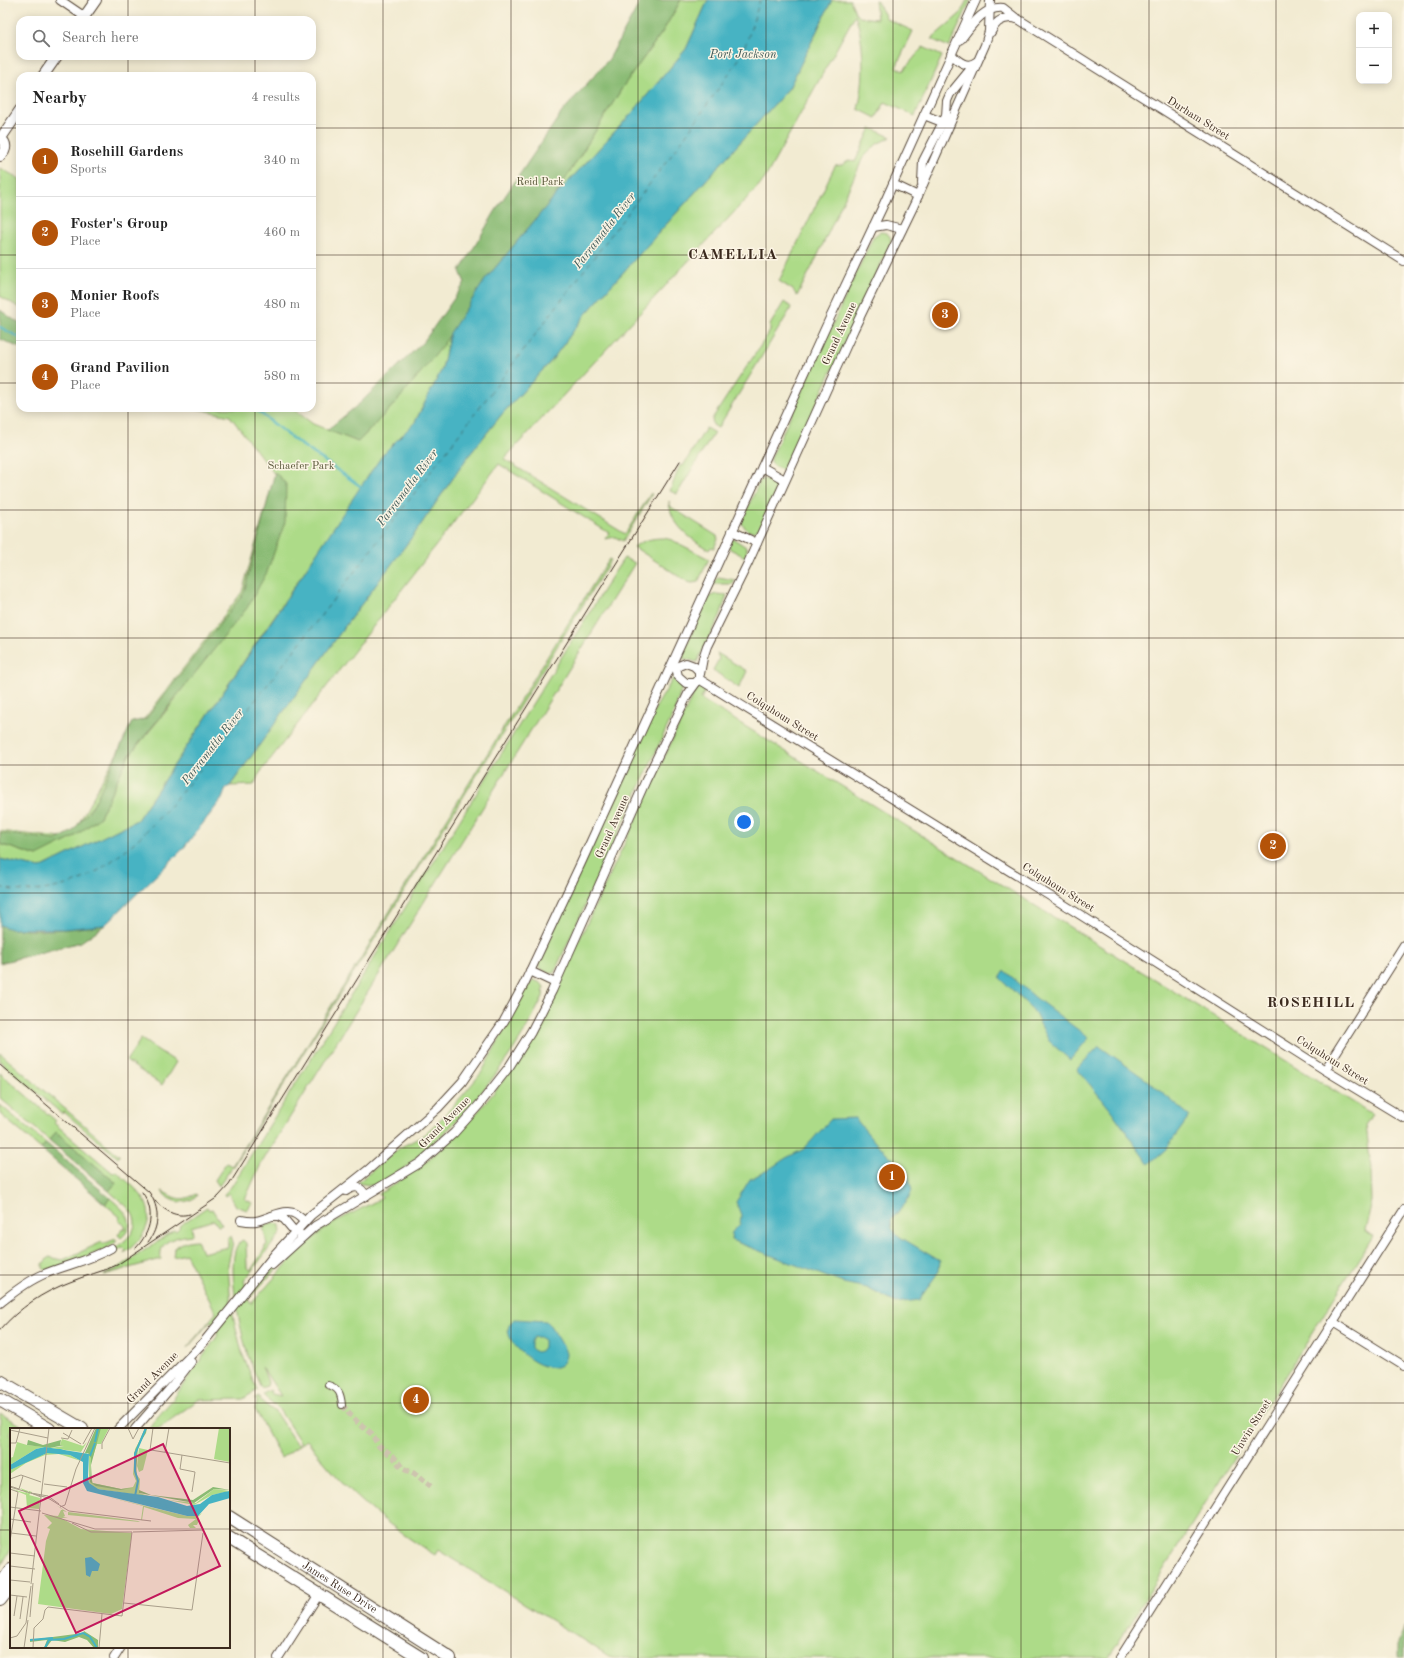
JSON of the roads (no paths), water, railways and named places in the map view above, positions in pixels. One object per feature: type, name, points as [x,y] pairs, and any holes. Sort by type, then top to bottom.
[{"type":"main road","points":[[0,1381],[80,1428]]},
{"type":"main road","points":[[0,1400],[47,1428]]},
{"type":"main road","name":"James Ruse Drive","points":[[230,1518],[450,1658]]},
{"type":"main road","name":"James Ruse Drive","points":[[230,1539],[421,1658]]},
{"type":"main road","points":[[0,1585],[10,1571]]},
{"type":"main road","points":[[0,1600],[10,1587]]},
{"type":"street","points":[[60,0],[80,16]]},
{"type":"street","points":[[84,16],[96,0]]},
{"type":"street","name":"Grand Avenue","points":[[136,1428],[178,1379],[204,1343],[294,1232],[321,1206],[415,1130],[462,1082],[504,1021],[530,971],[893,184],[976,0]]},
{"type":"street","name":"Grand Avenue","points":[[247,1290],[315,1226],[420,1164],[454,1133],[479,1105],[509,1067],[531,1032],[555,983],[646,780],[688,694],[698,678],[708,646],[757,543],[854,329],[920,192],[946,124],[987,41],[990,0]]},
{"type":"street","name":"Durham Street","points":[[996,0],[1018,19],[1404,261]]},
{"type":"street","points":[[978,60],[972,65],[965,64],[952,51],[974,22],[990,11],[1000,8],[1009,12]]},
{"type":"street","points":[[987,41],[998,21],[1007,18],[1018,19]]},
{"type":"street","points":[[47,72],[54,60]]},
{"type":"street","points":[[924,115],[946,124],[947,101],[952,91],[978,60]]},
{"type":"street","points":[[0,156],[6,149],[1,138],[16,116]]},
{"type":"street","points":[[893,184],[920,192]]},
{"type":"street","points":[[873,227],[886,225],[902,229]]},
{"type":"street","points":[[762,467],[785,480]]},
{"type":"street","points":[[732,531],[757,543]]},
{"type":"street","name":"Grand Avenue","points":[[648,715],[675,668],[690,633],[699,602]]},
{"type":"street","points":[[684,663],[689,664],[696,668],[698,678],[691,684],[684,682],[678,676],[675,668],[684,663]]},
{"type":"street","name":"Colquhoun Street","points":[[698,678],[1079,914],[1325,1070],[1404,1118]]},
{"type":"street","points":[[1325,1070],[1404,945]]},
{"type":"street","points":[[530,971],[555,983]]},
{"type":"street","points":[[321,1206],[351,1188],[359,1188],[366,1196]]},
{"type":"street","name":"Unwin Street","points":[[1120,1658],[1404,1210]]},
{"type":"street","points":[[241,1220],[257,1221],[282,1212],[289,1212],[297,1214],[304,1222],[305,1234],[294,1232],[284,1219],[278,1216],[271,1216]]},
{"type":"street","points":[[0,1303],[24,1285],[42,1275],[94,1258],[112,1248]]},
{"type":"street","points":[[1333,1322],[1404,1366]]},
{"type":"street","name":"Grand Avenue","points":[[119,1428],[204,1343]]},
{"type":"street","points":[[328,1384],[335,1387],[341,1395],[342,1405]]},
{"type":"street","points":[[278,1658],[319,1594]]},
{"type":"street","points":[[114,1658],[120,1648]]},
{"type":"water","name":"Port Jackson","points":[[708,0],[832,0],[789,88],[585,315],[552,360],[502,414],[467,458],[415,533],[348,622],[230,786],[226,788],[222,799],[182,850],[105,925],[65,929],[10,929],[0,925],[0,859],[40,868],[137,820],[384,453],[415,422],[442,369],[450,333],[485,280],[555,196],[633,112],[686,49]]},
{"type":"water","points":[[1005,971],[1036,998],[1089,1038],[1070,1060],[1049,1041],[1033,1010],[1000,978]]},
{"type":"water","points":[[1099,1046],[1148,1081],[1190,1116],[1166,1149],[1149,1164],[1110,1109],[1077,1069]]},
{"type":"water","points":[[855,1118],[875,1142],[908,1173],[912,1191],[906,1203],[891,1220],[892,1229],[900,1237],[940,1261],[939,1271],[919,1300],[896,1303],[867,1288],[843,1283],[731,1240],[732,1232],[740,1224],[741,1215],[736,1202],[750,1179],[804,1149],[831,1119]]},
{"type":"water","points":[[515,1319],[546,1321],[558,1337],[566,1352],[561,1365],[551,1367],[540,1364],[527,1357],[517,1348],[510,1337],[509,1327]],"holes":[[[534,1337],[539,1337],[544,1340],[544,1347],[541,1351],[536,1352],[531,1348],[531,1341]]]},
{"type":"waterway","points":[[0,327],[16,336]]},
{"type":"waterway","points":[[259,412],[293,439],[363,488]]},
{"type":"tunnel","points":[[342,1405],[356,1421],[372,1434],[379,1446],[393,1456],[402,1468],[417,1475],[431,1486]]},
{"type":"tram line","points":[[0,1330],[23,1308],[41,1296],[60,1286],[117,1265],[218,1197],[229,1185],[680,461]]},
{"type":"tram line","points":[[0,1065],[149,1192],[155,1204],[157,1217],[155,1230],[148,1242]]},
{"type":"tram line","points":[[136,1248],[145,1235],[150,1221],[149,1207],[142,1192]]},
{"type":"tram line","points":[[155,1201],[171,1213],[180,1215],[190,1214]]},
{"type":"place","name":"Monier Roofs","points":[[945,315]]},
{"type":"place","name":"Foster's Group","points":[[1273,846]]},
{"type":"place","name":"Rosehill Gardens","points":[[892,1177]]},
{"type":"place","name":"Grand Pavilion","points":[[416,1400]]},
{"type":"district","name":"CAMELLIA","points":[[733,255]]},
{"type":"district","name":"ROSEHILL","points":[[1311,1003]]},
{"type":"park label","name":"Reid Park","points":[[540,182]]},
{"type":"park label","name":"Schaefer Park","points":[[301,466]]},
{"type":"water label","name":"Parramatta River","points":[[605,231]]},
{"type":"water label","name":"Parramatta River","points":[[408,488]]},
{"type":"water label","name":"Parramatta River","points":[[213,747]]}]
